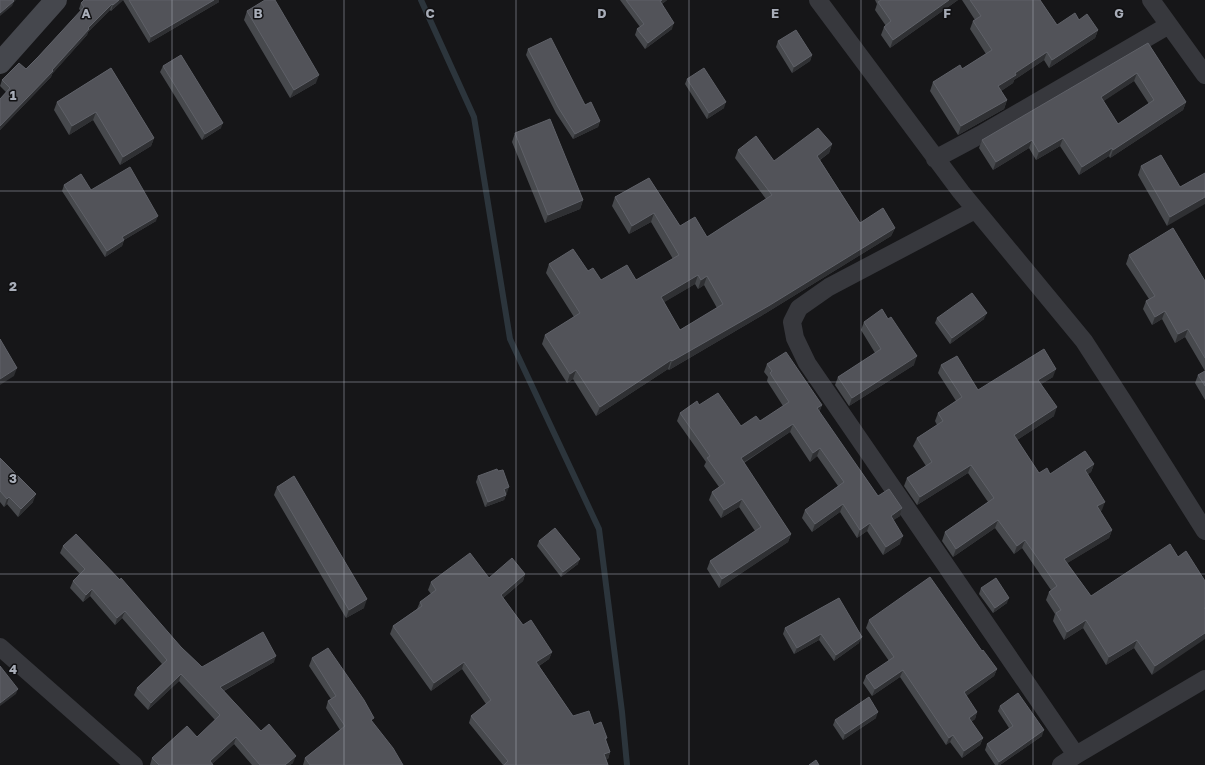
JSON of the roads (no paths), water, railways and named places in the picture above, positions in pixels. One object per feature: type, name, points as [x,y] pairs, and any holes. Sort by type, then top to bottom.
[{"type":"main road","points":[[0,63],[56,0]]},
{"type":"street","points":[[818,0],[935,159],[975,210],[1084,341],[1205,531]]},
{"type":"street","points":[[1151,0],[1205,75]]},
{"type":"street","points":[[935,159],[980,135],[1169,25]]},
{"type":"street","points":[[975,210],[829,287],[799,308],[792,322],[795,338],[807,363],[968,600],[1076,754]]},
{"type":"street","points":[[0,647],[134,765]]},
{"type":"street","points":[[1061,765],[1076,754],[1205,678]]},
{"type":"waterway","points":[[421,0],[474,117],[510,339],[599,529],[622,712],[627,765]]}]
